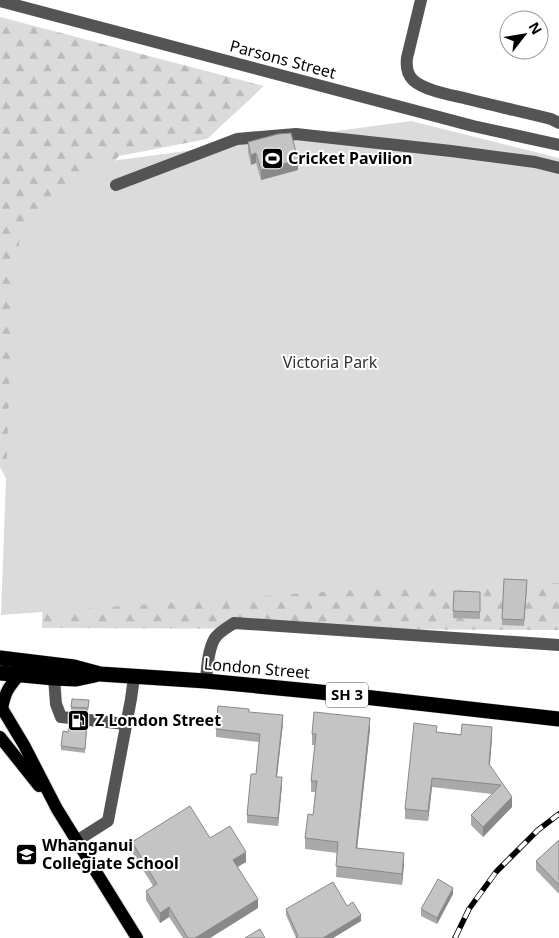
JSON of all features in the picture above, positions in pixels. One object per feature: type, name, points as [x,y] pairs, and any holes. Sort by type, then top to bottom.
[{"type":"highway","name":"London Street","points":[[0,658],[74,667],[100,674],[206,681],[320,692],[559,719]]},
{"type":"highway","name":"London Street","points":[[0,673],[76,679],[100,674]]},
{"type":"main road","points":[[19,675],[8,688],[1,707],[24,745],[58,809],[138,938]]},
{"type":"main road","points":[[0,737],[58,809]]},
{"type":"street","points":[[421,0],[406,58],[408,74],[413,80],[423,86],[442,92],[551,119],[559,123]]},
{"type":"street","name":"Parsons Street","points":[[0,2],[473,126],[559,145]]},
{"type":"street","points":[[116,185],[237,139],[296,134],[452,151],[535,162],[559,168]]},
{"type":"street","points":[[206,681],[211,647],[216,637],[234,623],[559,646]]},
{"type":"street","points":[[78,840],[108,821],[134,677]]},
{"type":"street","points":[[54,678],[56,704],[61,717],[126,724]]},
{"type":"green space","name":"Victoria Park","points":[[0,17],[264,86],[207,139],[119,156],[88,189],[559,472],[559,630],[42,628],[44,549],[0,467]]},
{"type":"green space","name":"Victoria Park","points":[[411,121],[559,158],[559,583],[333,591],[1,615],[13,287],[21,229],[96,163]]},
{"type":"building","name":"Cricket Pavilion","points":[[291,133],[298,160],[261,170],[256,153],[251,155],[248,142],[278,134]]},
{"type":"building","points":[[504,579],[527,580],[524,620],[502,619]]},
{"type":"building","points":[[454,591],[480,592],[480,612],[453,611]]},
{"type":"building","points":[[72,699],[89,700],[88,708],[71,707]]},
{"type":"building","points":[[218,706],[249,709],[249,712],[283,715],[276,777],[282,777],[278,818],[247,815],[251,774],[256,774],[260,734],[216,729]]},
{"type":"building","points":[[314,712],[370,718],[356,848],[404,853],[402,874],[336,866],[338,842],[305,838],[308,814],[313,815],[317,781],[311,781],[316,734],[312,734]]},
{"type":"building","points":[[70,722],[87,723],[85,749],[61,746],[63,731],[68,732]]},
{"type":"building","points":[[414,723],[437,726],[436,732],[461,735],[462,724],[492,727],[489,764],[512,797],[483,827],[471,815],[501,785],[432,778],[428,811],[405,809]]},
{"type":"building","points":[[190,806],[210,838],[230,826],[246,852],[233,860],[258,899],[195,938],[188,938],[169,907],[160,913],[146,891],[157,884],[132,842]]},
{"type":"building","points":[[559,840],[559,885],[536,861]]},
{"type":"building","points":[[438,879],[453,888],[437,918],[421,909]]},
{"type":"building","points":[[333,882],[347,906],[353,902],[361,915],[323,938],[297,938],[298,936],[286,909]]},
{"type":"building","points":[[260,929],[265,938],[245,938]]},
{"type":"railway","points":[[455,938],[469,909],[496,872],[538,830],[559,814]]},
{"type":"place","name":"Cricket Pavilion","points":[[272,158]]},
{"type":"place","name":"Z London Street","points":[[79,720]]},
{"type":"place","name":"Whanganui Collegiate School","points":[[26,854]]}]
